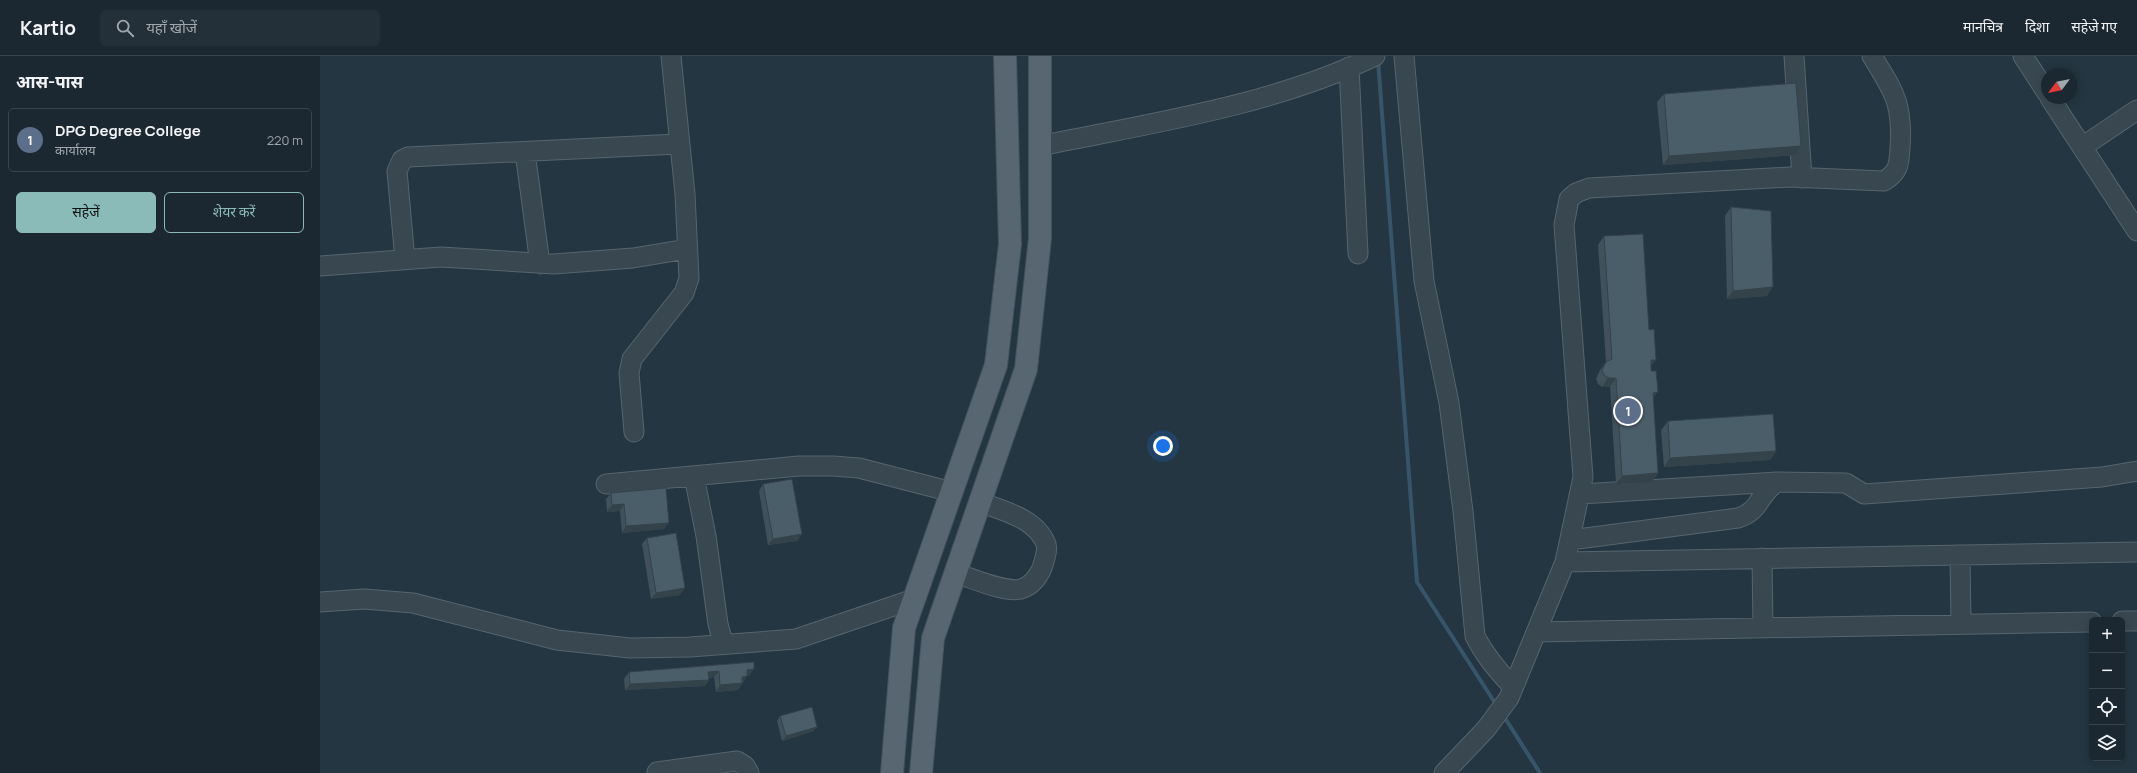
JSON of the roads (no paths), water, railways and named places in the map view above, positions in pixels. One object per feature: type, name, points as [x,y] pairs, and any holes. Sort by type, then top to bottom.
[{"type":"main road","points":[[892,773],[904,628],[996,365],[1010,244],[1005,56]]},
{"type":"main road","points":[[921,773],[933,638],[1026,369],[1040,238],[1040,56]]},
{"type":"main road","points":[[966,451],[995,459]]},
{"type":"street","points":[[634,432],[629,373],[632,360],[684,293],[689,278],[685,194],[678,144],[671,56]]},
{"type":"street","points":[[1404,56],[1424,281],[1449,403],[1463,511],[1475,636],[1483,651],[1511,693]]},
{"type":"street","points":[[1794,56],[1802,178]]},
{"type":"street","points":[[1444,773],[1486,729],[1511,693],[1568,551],[1581,494],[1583,477],[1564,225],[1568,199],[1576,193],[1589,188],[1802,178],[1884,181],[1896,173],[1899,166],[1902,122],[1892,90],[1872,56]]},
{"type":"street","points":[[2023,56],[2041,84]]},
{"type":"street","points":[[1040,146],[1254,99],[1296,86],[1370,58]]},
{"type":"street","points":[[1349,66],[1358,254]]},
{"type":"street","points":[[2054,104],[2137,231]]},
{"type":"street","points":[[2082,147],[2137,110]]},
{"type":"street","points":[[405,260],[397,171],[402,160],[408,157],[678,144]]},
{"type":"street","points":[[525,152],[540,264]]},
{"type":"street","points":[[320,266],[441,257],[483,258],[540,264],[633,258],[687,249]]},
{"type":"street","points":[[606,484],[799,466],[832,466],[859,468],[952,492]]},
{"type":"street","points":[[1581,494],[1777,482],[1846,483],[1864,494],[2102,477],[2137,472]]},
{"type":"street","points":[[694,476],[706,536],[718,624],[723,643]]},
{"type":"street","points":[[1568,551],[1738,518],[1753,512],[1768,488],[1777,482]]},
{"type":"street","points":[[955,573],[1005,588],[1021,589],[1032,582],[1039,574],[1046,556],[1046,545],[1036,529],[1025,520],[980,502]]},
{"type":"street","points":[[1568,551],[1762,558],[2137,552]]},
{"type":"street","points":[[1960,555],[1961,624]]},
{"type":"street","points":[[1762,558],[1763,628]]},
{"type":"street","points":[[320,602],[364,598],[413,603],[557,640],[630,648],[690,647],[723,643],[779,640],[809,636],[914,599]]},
{"type":"street","points":[[2125,621],[2137,621]]},
{"type":"street","points":[[1536,632],[2089,622]]},
{"type":"street","points":[[656,772],[737,761],[745,766],[749,773]]},
{"type":"waterway","points":[[1378,60],[1417,582],[1497,706]]},
{"type":"waterway","points":[[1503,715],[1540,773]]},
{"type":"place","name":"DPG Degree College","points":[[1628,411]]}]
